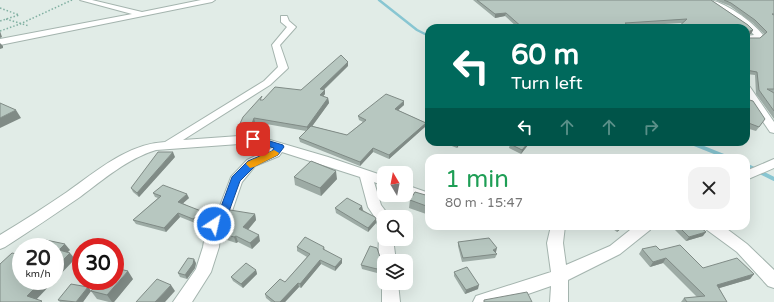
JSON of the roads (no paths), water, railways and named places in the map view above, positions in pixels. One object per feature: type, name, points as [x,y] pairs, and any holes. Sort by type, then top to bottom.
[{"type":"street","points":[[83,0],[142,13]]},
{"type":"street","points":[[0,42],[212,0]]},
{"type":"street","points":[[710,0],[748,24]]},
{"type":"street","points":[[169,144],[268,83],[278,74],[283,68],[276,45],[292,28],[285,22],[284,18]]},
{"type":"street","points":[[750,25],[759,35],[755,38],[750,38]]},
{"type":"street","points":[[750,96],[774,130]]},
{"type":"street","points":[[0,243],[127,157],[144,148],[169,144],[253,139],[377,179]]},
{"type":"street","points":[[182,302],[203,272],[211,247],[214,224],[224,214],[236,180],[251,163],[275,153],[279,147]]},
{"type":"street","points":[[750,174],[774,163]]},
{"type":"street","points":[[365,174],[377,210]]},
{"type":"street","points":[[413,192],[425,197]]},
{"type":"street","points":[[557,230],[555,243],[560,276],[559,302]]},
{"type":"street","points":[[482,302],[560,276],[615,250],[640,230]]},
{"type":"street","points":[[717,230],[742,248],[774,281]]},
{"type":"street","points":[[390,290],[391,302]]},
{"type":"waterway","points":[[379,0],[417,30],[425,34]]},
{"type":"waterway","points":[[699,146],[719,154]]},
{"type":"waterway","points":[[750,167],[774,179]]}]
